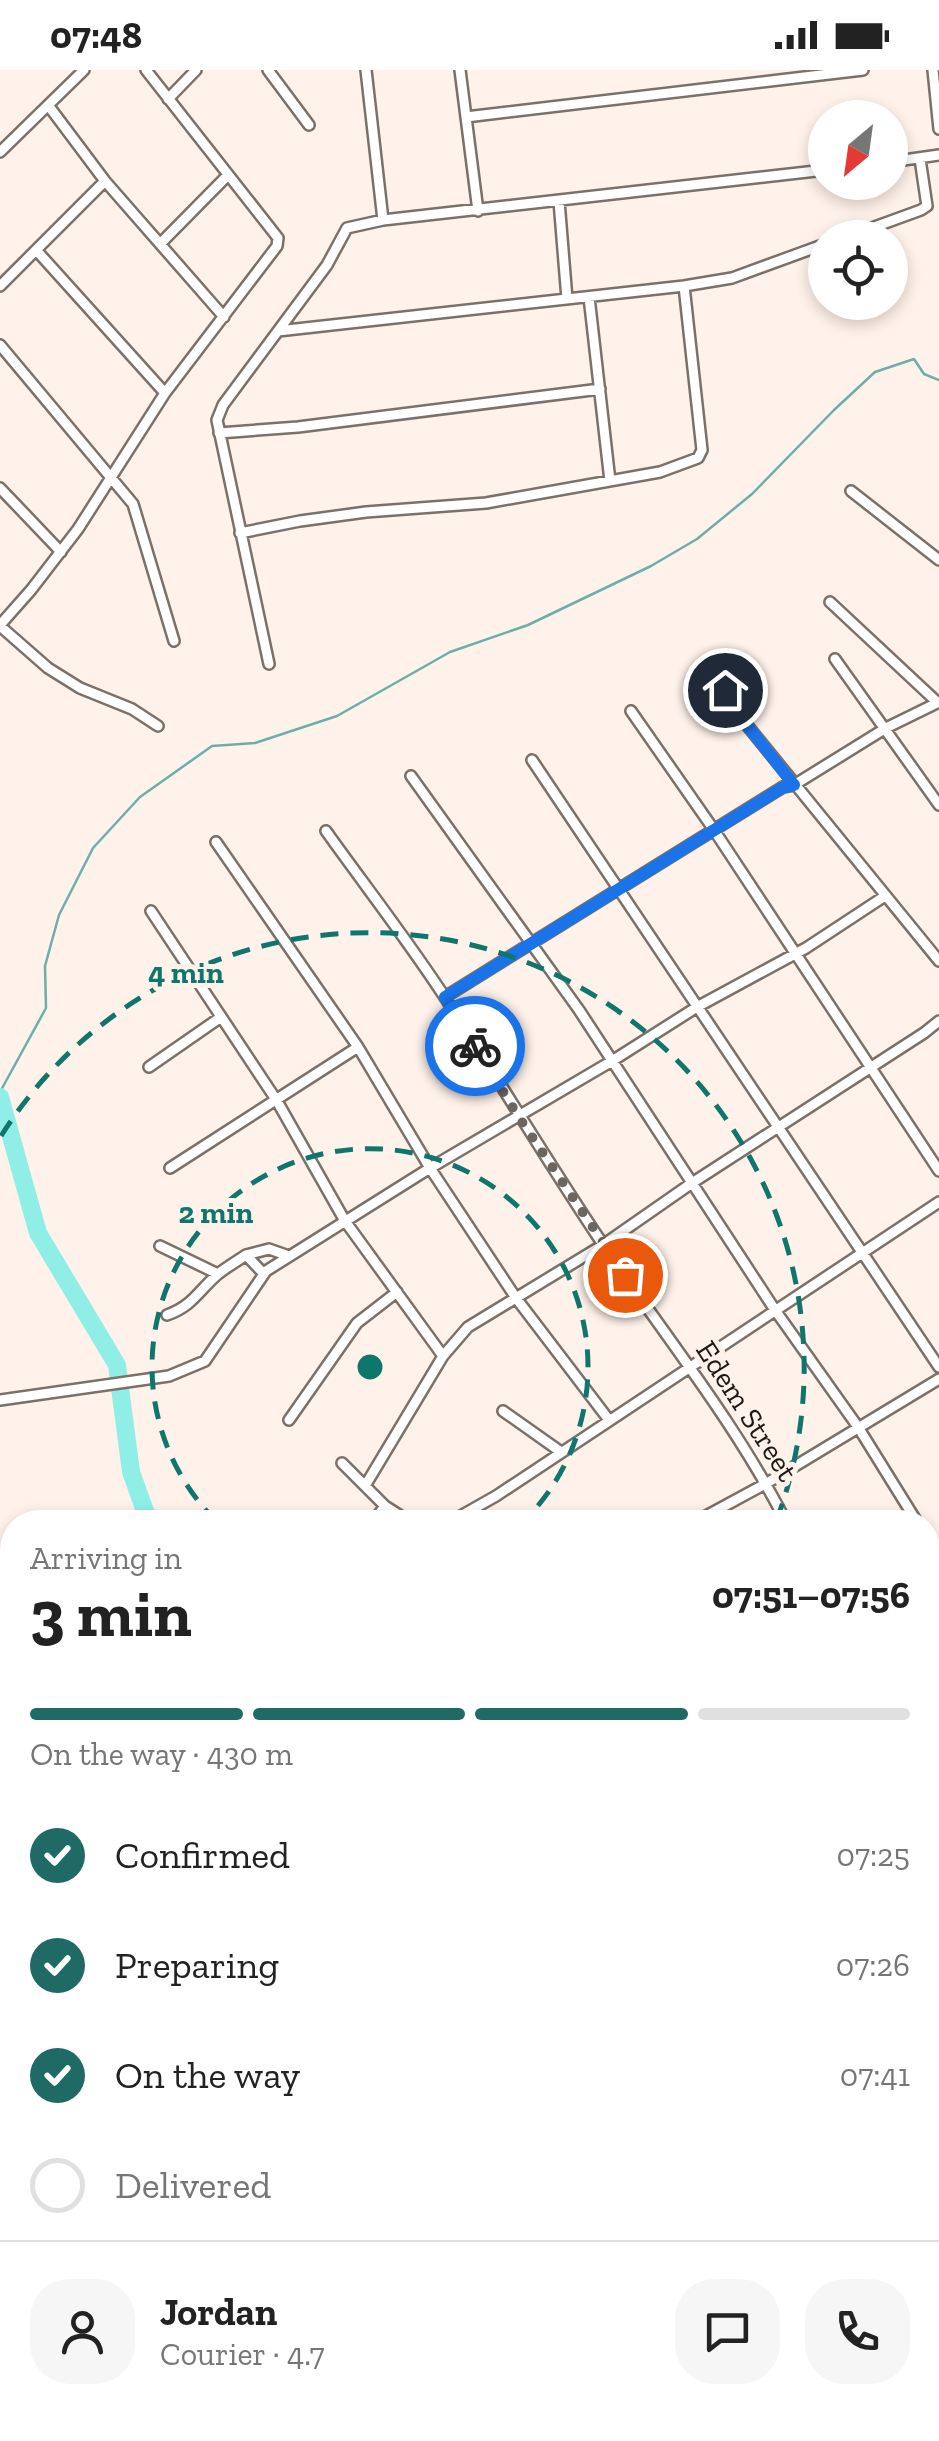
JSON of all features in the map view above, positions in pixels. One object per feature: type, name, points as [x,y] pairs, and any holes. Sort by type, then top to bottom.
[{"type":"street","points":[[0,152],[84,70]]},
{"type":"street","points":[[146,70],[278,238],[276,246],[165,393],[60,552],[0,626],[48,668],[158,726]]},
{"type":"street","points":[[168,99],[196,70]]},
{"type":"street","points":[[268,70],[309,126]]},
{"type":"street","points":[[366,70],[383,220]]},
{"type":"street","points":[[460,70],[478,211]]},
{"type":"street","points":[[754,70],[756,83]]},
{"type":"street","points":[[466,117],[863,70]]},
{"type":"street","points":[[933,70],[939,129]]},
{"type":"street","points":[[48,104],[105,181],[224,317]]},
{"type":"street","points":[[908,160],[939,156]]},
{"type":"street","points":[[891,220],[927,206],[920,159]]},
{"type":"street","points":[[269,664],[217,420],[223,405],[327,266],[347,228],[383,220],[808,172]]},
{"type":"street","points":[[160,244],[228,175]]},
{"type":"street","points":[[0,286],[105,181]]},
{"type":"street","points":[[559,201],[567,299]]},
{"type":"street","points":[[278,331],[684,286],[732,278],[808,250]]},
{"type":"street","points":[[37,251],[165,393]]},
{"type":"street","points":[[240,533],[366,512],[486,503],[660,472],[694,461],[702,450],[684,286]]},
{"type":"street","points":[[589,296],[610,481]]},
{"type":"street","points":[[0,345],[133,504],[174,641]]},
{"type":"street","points":[[219,433],[600,389]]},
{"type":"street","points":[[0,488],[60,552]]},
{"type":"street","points":[[851,491],[939,560]]},
{"type":"street","points":[[445,997],[782,788],[794,785],[886,728],[938,702],[830,602]]},
{"type":"street","points":[[835,659],[939,805]]},
{"type":"street","points":[[712,668],[738,713],[939,961]]},
{"type":"street","points":[[631,711],[939,1171]]},
{"type":"street","points":[[532,760],[939,1368]]},
{"type":"street","points":[[411,776],[612,1060],[910,1510]]},
{"type":"street","name":"Edem Street","points":[[326,831],[445,997],[518,1116],[689,1366],[780,1510]]},
{"type":"street","points":[[216,842],[358,1047],[430,1168],[516,1298],[609,1420]]},
{"type":"street","points":[[0,1400],[169,1376],[205,1361],[264,1274],[290,1256],[430,1168],[795,954],[885,896]]},
{"type":"street","points":[[151,912],[276,1101],[345,1221],[443,1356]]},
{"type":"street","points":[[149,1067],[221,1017]]},
{"type":"street","points":[[365,1486],[443,1356],[468,1327],[603,1245],[939,1021]]},
{"type":"street","points":[[170,1168],[358,1047]]},
{"type":"street","points":[[471,1510],[939,1202]]},
{"type":"street","points":[[160,1246],[218,1274]]},
{"type":"street","points":[[167,1315],[181,1310],[218,1274],[246,1255],[269,1248],[290,1256]]},
{"type":"street","points":[[246,1255],[264,1274]]},
{"type":"street","points":[[289,1420],[357,1323],[397,1292]]},
{"type":"street","points":[[718,1510],[939,1379]]},
{"type":"street","points":[[503,1411],[561,1452]]},
{"type":"street","points":[[342,1463],[391,1510]]},
{"type":"street","points":[[382,1510],[385,1506]]},
{"type":"waterway","points":[[0,1092],[46,1008],[45,966],[59,915],[93,848],[140,797],[212,746],[255,743],[337,716],[450,652],[528,625],[651,566],[697,539],[752,494],[875,372],[914,359],[924,374],[939,380]]},
{"type":"waterway","points":[[0,1097],[38,1233],[117,1365],[131,1472],[145,1510]]},
{"type":"way so far","points":[[475,1046],[625,1275]]},
{"type":"route","points":[[475,1046],[445,997],[782,788],[794,785],[725,690]]}]
